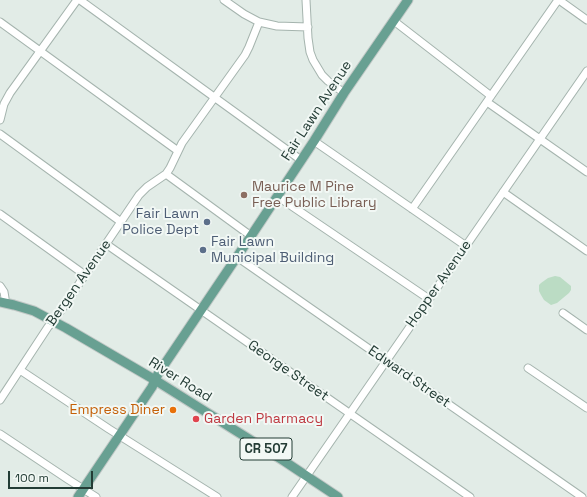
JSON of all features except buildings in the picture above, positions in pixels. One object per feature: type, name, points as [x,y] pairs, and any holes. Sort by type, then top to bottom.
[{"type":"main road","name":"Fair Lawn Avenue","points":[[80,493],[314,141],[344,93],[408,0]]},
{"type":"main road","name":"River Road","points":[[2,302],[29,309],[53,321],[155,380],[306,475],[338,497]]},
{"type":"street","points":[[0,120],[6,98],[78,0],[301,160]]},
{"type":"street","points":[[224,0],[244,14],[260,22],[277,26],[308,27]]},
{"type":"street","points":[[306,0],[310,52],[317,67],[328,81],[344,93]]},
{"type":"street","points":[[412,209],[559,0],[587,20]]},
{"type":"street","points":[[394,21],[492,96]]},
{"type":"street","points":[[0,22],[178,151]]},
{"type":"street","points":[[251,236],[166,174],[182,143],[245,55],[260,22]]},
{"type":"street","name":"Hopper Avenue","points":[[292,497],[587,71]]},
{"type":"street","points":[[487,102],[587,172]]},
{"type":"street","points":[[0,134],[121,222]]},
{"type":"street","points":[[314,141],[466,246]]},
{"type":"street","name":"Bergen Avenue","points":[[0,400],[143,191],[166,174]]},
{"type":"street","points":[[503,192],[587,250]]},
{"type":"street","points":[[277,196],[429,299]]},
{"type":"street","points":[[0,214],[85,275]]},
{"type":"street","name":"George Street","points":[[106,244],[470,497]]},
{"type":"street","name":"Edward Street","points":[[237,257],[582,497]]},
{"type":"street","points":[[0,286],[4,292],[2,302]]},
{"type":"street","points":[[563,313],[587,330]]},
{"type":"street","points":[[528,368],[587,408]]},
{"type":"street","points":[[20,370],[88,416],[217,497]]},
{"type":"street","points":[[0,434],[80,493],[96,497]]},
{"type":"green space","points":[[555,276],[560,277],[571,286],[571,290],[557,303],[551,305],[544,300],[541,295],[539,285],[548,278]]},
{"type":"place","name":"Maurice M Pine Free Public Library","points":[[244,195]]},
{"type":"place","name":"Fair Lawn Police Dept","points":[[207,222]]},
{"type":"place","name":"Fair Lawn Municipal Building","points":[[203,250]]},
{"type":"place","name":"Empress Diner","points":[[173,410]]},
{"type":"place","name":"Garden Pharmacy","points":[[196,419]]}]
